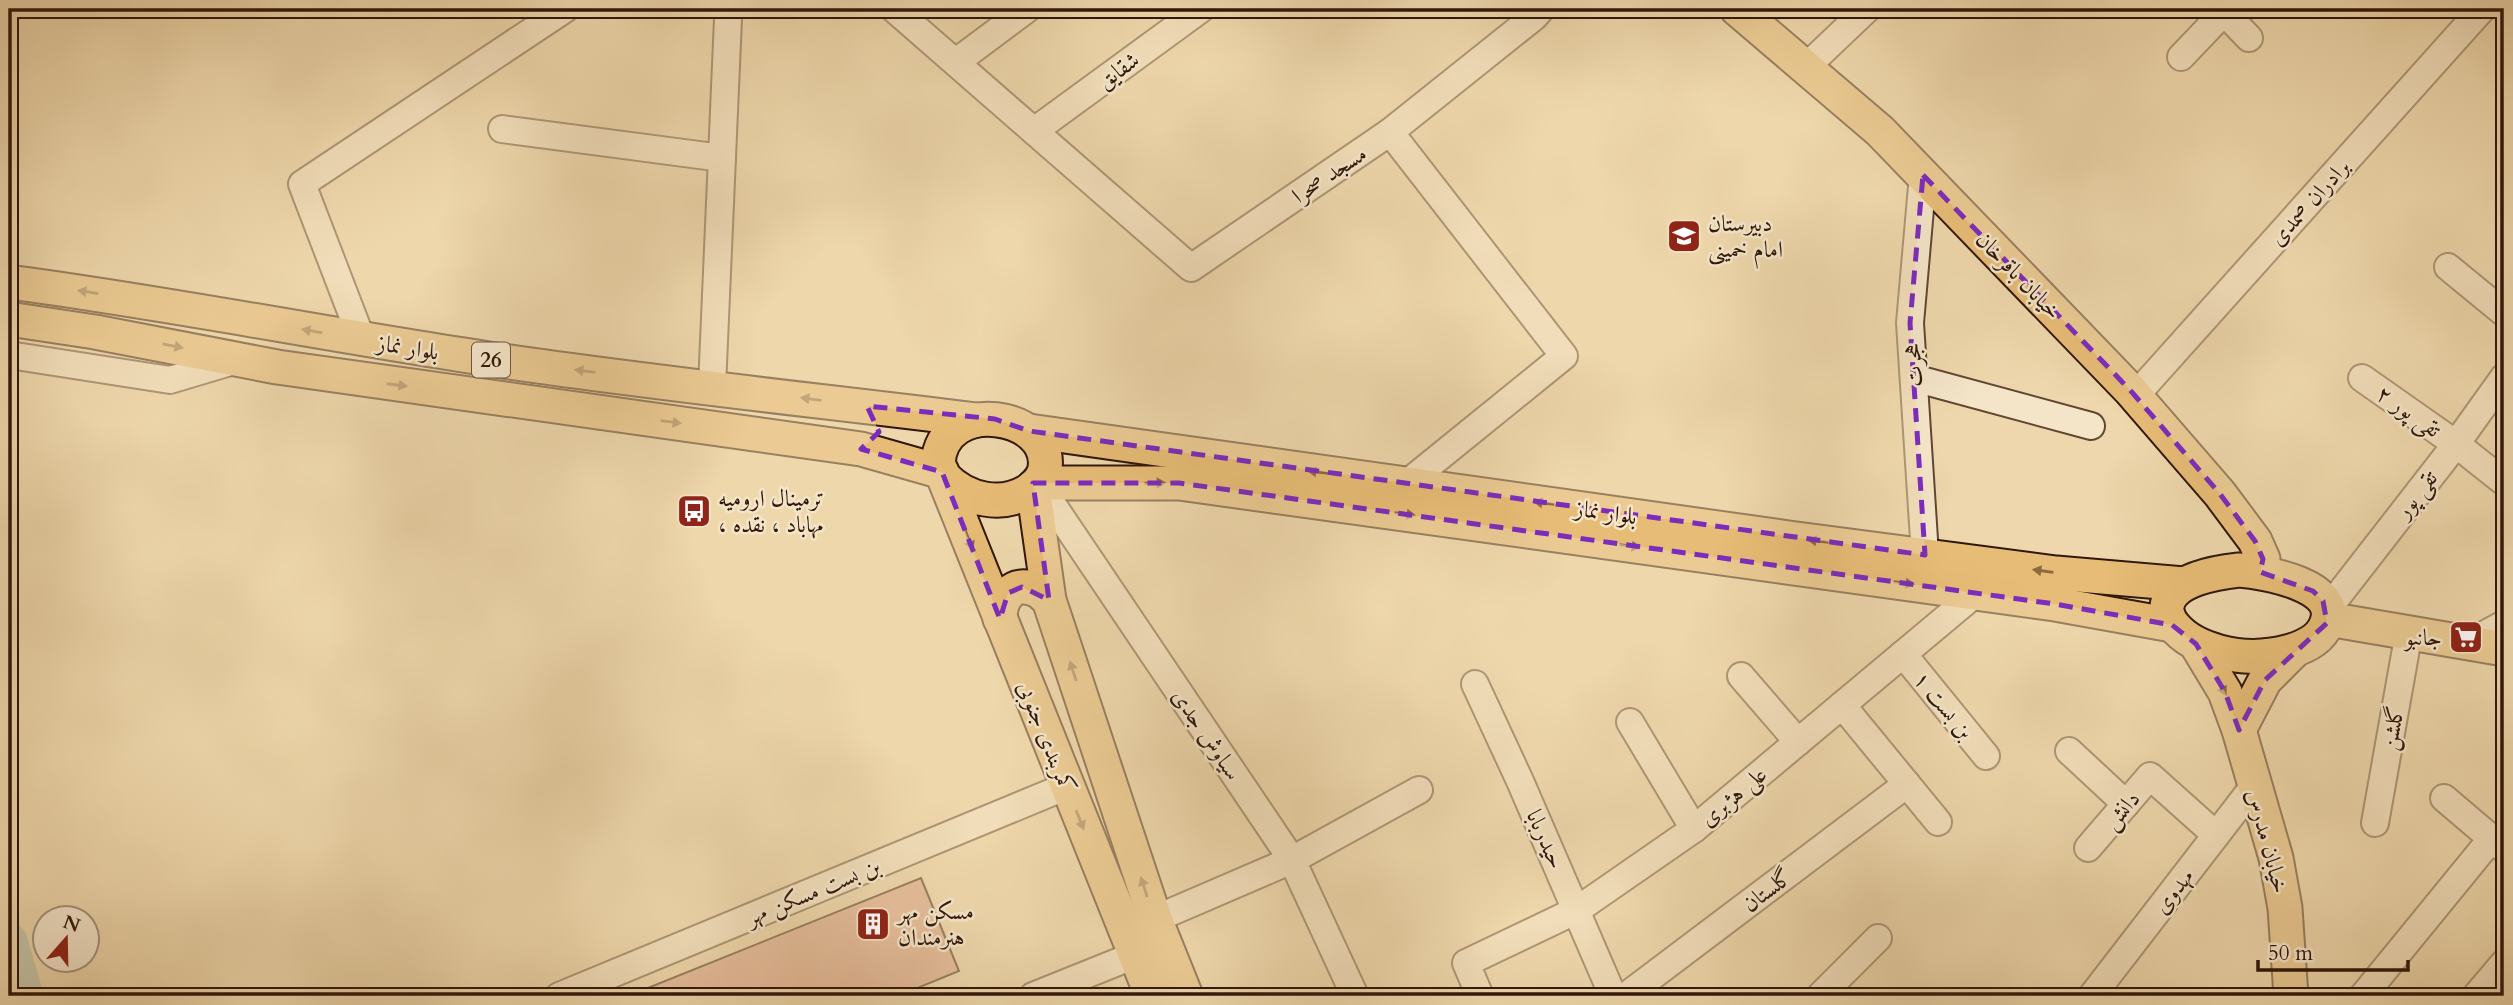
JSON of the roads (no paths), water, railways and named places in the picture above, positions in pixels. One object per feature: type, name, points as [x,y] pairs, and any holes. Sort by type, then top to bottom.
[{"type":"main road","name":"خیابان باقرخان","points":[[1737,9],[1880,131],[2135,396],[2220,494],[2255,541],[2263,559],[2260,572]]},
{"type":"main road","name":"بلوار نماز","points":[[9,282],[91,293],[493,360],[976,420]]},
{"type":"main road","points":[[220,316],[227,357]]},
{"type":"main road","name":"بلوار نماز","points":[[9,319],[95,332],[277,367],[861,449],[943,475]]},
{"type":"main road","points":[[861,449],[871,443],[879,432],[878,421],[867,406]]},
{"type":"main road","name":"26","points":[[976,420],[995,419],[1013,423],[1029,431]]},
{"type":"main road","points":[[943,475],[938,463],[939,449],[947,435],[959,426],[976,420]]},
{"type":"main road","name":"بلوار نماز","points":[[1029,431],[1925,555],[2184,584]]},
{"type":"main road","points":[[1029,431],[1040,442],[1046,457],[1045,471],[1035,485]]},
{"type":"main road","points":[[1114,443],[1104,452],[1102,463],[1120,483]]},
{"type":"main road","name":"26","points":[[943,475],[955,489],[989,500],[1008,499],[1024,494],[1035,485]]},
{"type":"main road","name":"کمربندی جنوبی","points":[[943,475],[1152,996]]},
{"type":"main road","name":"بلوار نماز","points":[[1035,485],[1179,483],[1976,593],[2099,612],[2184,635]]},
{"type":"main road","name":"کمربندی جنوبی","points":[[1035,485],[1049,600],[1155,919],[1186,996]]},
{"type":"main road","name":"26","points":[[2184,584],[2200,576],[2218,572],[2260,572],[2298,582],[2313,591],[2323,601],[2327,614],[2321,634],[2310,643],[2295,650],[2256,656],[2214,651],[2184,635]]},
{"type":"main road","points":[[2097,576],[2114,592],[2112,604],[2099,612]]},
{"type":"main road","points":[[2184,584],[2167,603],[2166,614],[2184,635]]},
{"type":"main road","points":[[1000,620],[1000,605],[1008,593],[1022,587],[1036,590],[1049,600]]},
{"type":"main road","points":[[2327,614],[2504,649]]},
{"type":"main road","name":"خیابان مدرس","points":[[2184,635],[2225,692],[2239,730],[2276,858],[2286,908],[2291,996]]},
{"type":"main road","points":[[2239,730],[2265,680],[2295,650]]},
{"type":"street","points":[[362,340],[302,184],[565,9]]},
{"type":"street","name":"مسجد صحرا","points":[[894,9],[1191,268],[1390,132],[1564,356],[1406,484]]},
{"type":"street","points":[[956,62],[1027,9]]},
{"type":"street","name":"شقایق","points":[[1034,131],[1201,9]]},
{"type":"street","points":[[1390,132],[1541,9]]},
{"type":"street","points":[[1806,67],[1867,9]]},
{"type":"street","name":"برادران صمدی","points":[[2135,396],[2482,9]]},
{"type":"street","points":[[2181,57],[2222,10],[2249,38]]},
{"type":"street","points":[[712,387],[728,19]]},
{"type":"street","points":[[502,129],[722,158]]},
{"type":"street","name":"هجرت","points":[[1923,176],[1910,323],[1925,555]]},
{"type":"street","points":[[2448,267],[2504,313]]},
{"type":"street","points":[[9,355],[170,380],[227,357]]},
{"type":"street","name":"تقی پور","points":[[2327,614],[2504,377]]},
{"type":"street","points":[[1914,378],[2091,426]]},
{"type":"street","name":"تقی پور ۲","points":[[2362,378],[2456,444],[2504,482]]},
{"type":"street","name":"سیاوش جدی","points":[[1035,485],[1292,860],[1355,996]]},
{"type":"street","name":"علی هژبری","points":[[1480,996],[1466,963],[1577,910],[1694,829],[1976,593]]},
{"type":"street","points":[[2469,643],[2504,624]]},
{"type":"street","name":"گلشن","points":[[2375,823],[2409,632]]},
{"type":"street","name":"بن بست ۱","points":[[1903,654],[1986,756]]},
{"type":"street","points":[[1741,676],[1798,742]]},
{"type":"street","name":"حیدربابا","points":[[1475,684],[1614,996]]},
{"type":"street","points":[[1842,705],[1938,822]]},
{"type":"street","points":[[1630,722],[1694,829]]},
{"type":"street","points":[[2069,751],[2126,804]]},
{"type":"street","name":"دانش","points":[[2088,848],[2150,776],[2216,835]]},
{"type":"street","name":"گلستان","points":[[1626,996],[1907,784]]},
{"type":"street","name":"بن بست مسکن مهر","points":[[559,996],[1067,786]]},
{"type":"street","name":"مهدوی","points":[[2092,996],[2254,786]]},
{"type":"street","points":[[1155,919],[1292,860],[1419,790]]},
{"type":"street","points":[[2362,996],[2498,844],[2444,798]]},
{"type":"street","points":[[1820,996],[1878,938]]},
{"type":"street","points":[[1033,996],[1135,955]]},
{"type":"street","points":[[2476,996],[2504,963]]},
{"type":"waterway","points":[[9,941],[25,996]]},
{"type":"place","name":"دبیرستان امام خمینی","points":[[1684,236]]},
{"type":"place","name":"ترمینال ارومیه ، مهاباد ، نقده","points":[[694,511]]},
{"type":"place","name":"جانبو","points":[[2466,637]]},
{"type":"place","name":"مسکن مهر هنرمندان","points":[[873,924]]}]
